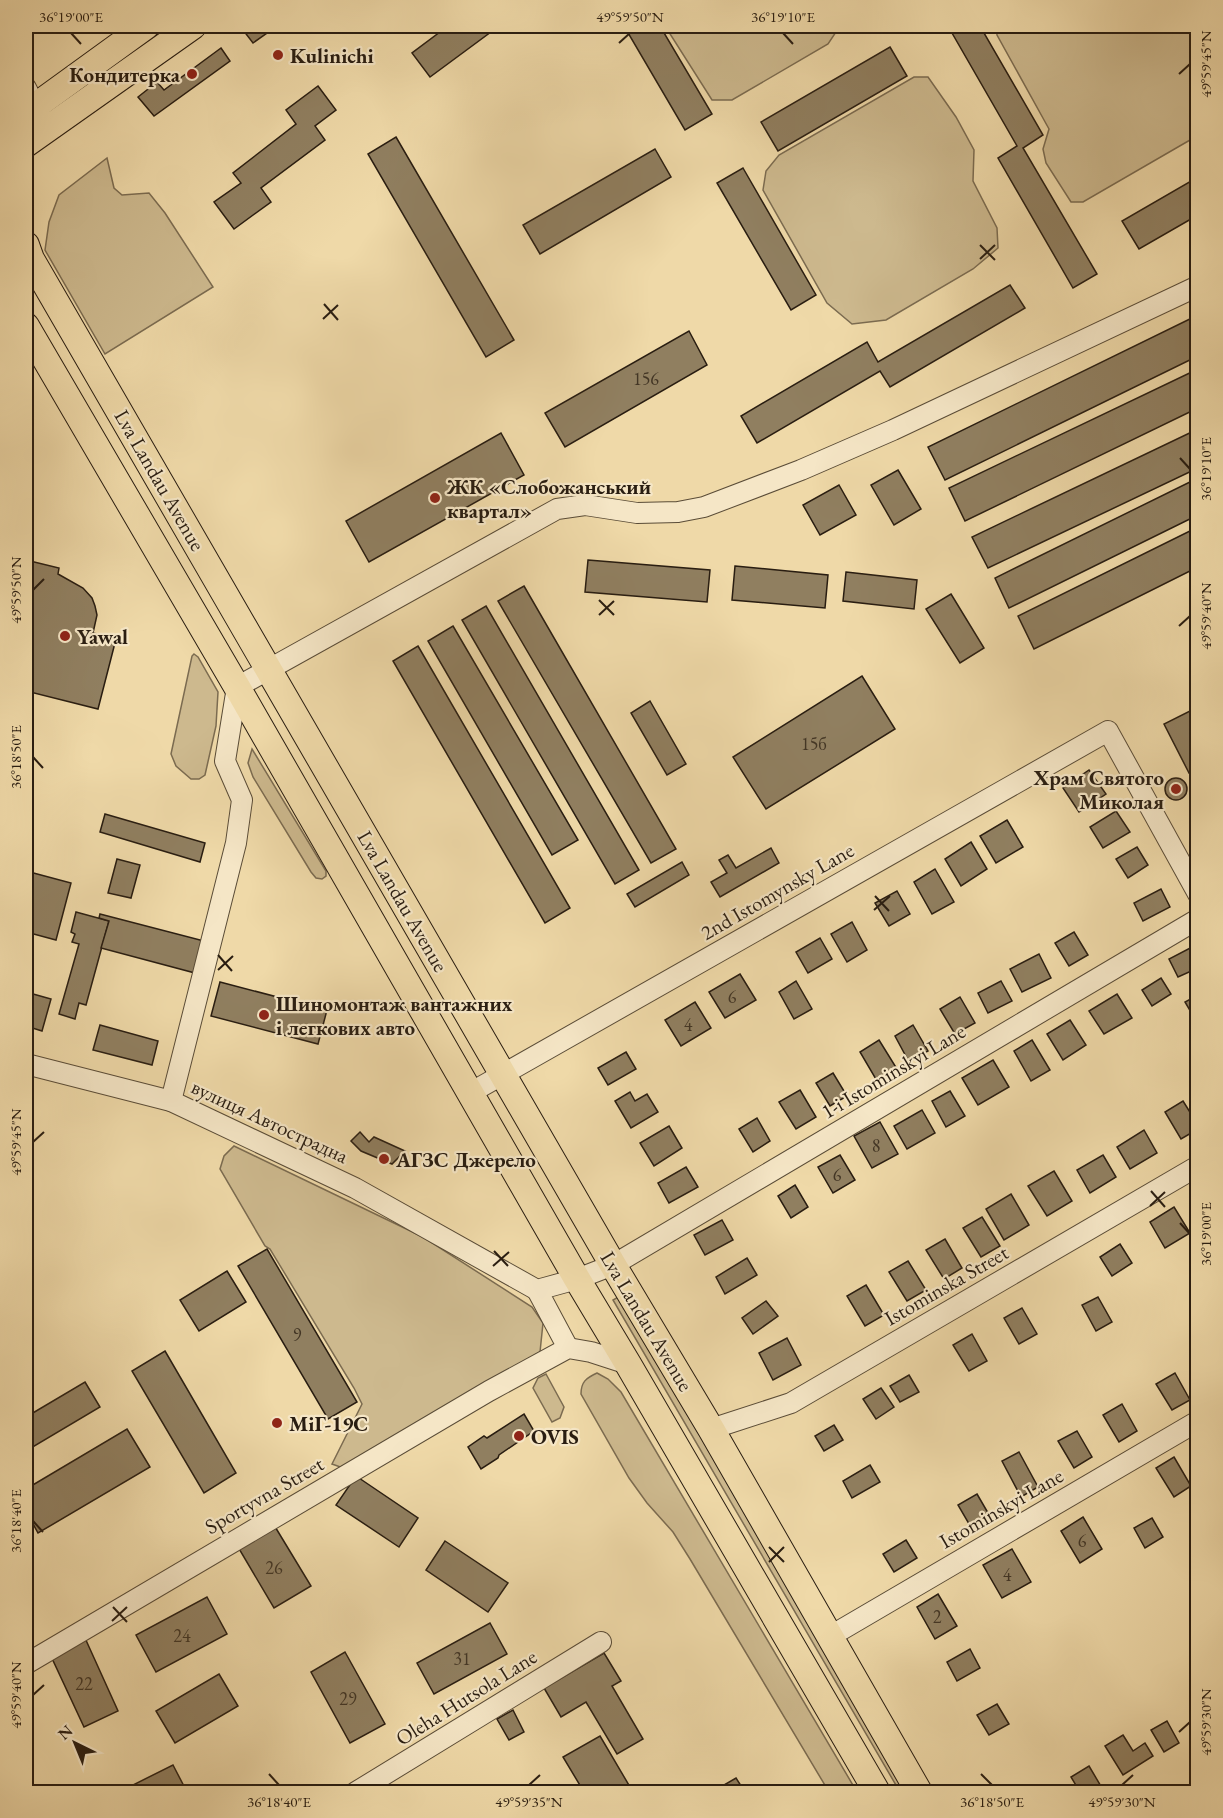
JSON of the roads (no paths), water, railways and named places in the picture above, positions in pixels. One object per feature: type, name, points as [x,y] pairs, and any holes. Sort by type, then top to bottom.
[{"type":"main road","points":[[28,107],[147,26]]},
{"type":"main road","points":[[26,144],[193,26]]},
{"type":"main road","points":[[26,158],[48,130]]},
{"type":"main road","name":"Lva Landau Avenue","points":[[27,252],[613,1265],[711,1429],[919,1792]]},
{"type":"main road","name":"Lva Landau Avenue","points":[[26,326],[237,687],[577,1279],[877,1792]]},
{"type":"street","points":[[28,107],[48,130]]},
{"type":"street","points":[[171,1101],[236,843],[242,800],[225,761],[237,687],[557,509],[585,505],[637,513],[678,512],[704,507],[801,470],[893,430],[1197,286]]},
{"type":"street","name":"2nd Istomynsky Lane","points":[[470,1093],[1108,731],[1197,894]]},
{"type":"street","name":"1-i Istominskyi Lane","points":[[577,1279],[613,1265],[1197,919]]},
{"type":"street","name":"вулиця Автострадна","points":[[26,1064],[171,1101],[355,1188],[537,1290]]},
{"type":"street","name":"Istominska Street","points":[[711,1429],[790,1403],[1197,1166]]},
{"type":"street","points":[[577,1279],[537,1290],[568,1348],[591,1352],[628,1364]]},
{"type":"street","name":"Sportyvna Street","points":[[26,1664],[489,1391],[568,1348]]},
{"type":"street","name":"Istominskyi Lane","points":[[829,1637],[1197,1421]]},
{"type":"street","name":"Oleha Hutsola Lane","points":[[357,1792],[601,1642]]},
{"type":"place","name":"Kulinichi","points":[[278,55]]},
{"type":"place","name":"Кондитерка","points":[[192,74]]},
{"type":"place","name":"ЖК «Слобожанський квартал»","points":[[435,498]]},
{"type":"place","name":"Yawal","points":[[65,636]]},
{"type":"place","name":"Храм Святого Миколая","points":[[1176,789]]},
{"type":"place","name":"Шиномонтаж вантажних і легкових авто","points":[[264,1015]]},
{"type":"place","name":"АГЗС Джерело","points":[[384,1159]]},
{"type":"place","name":"МіГ-19С","points":[[277,1423]]},
{"type":"place","name":"OVIS","points":[[519,1436]]}]
